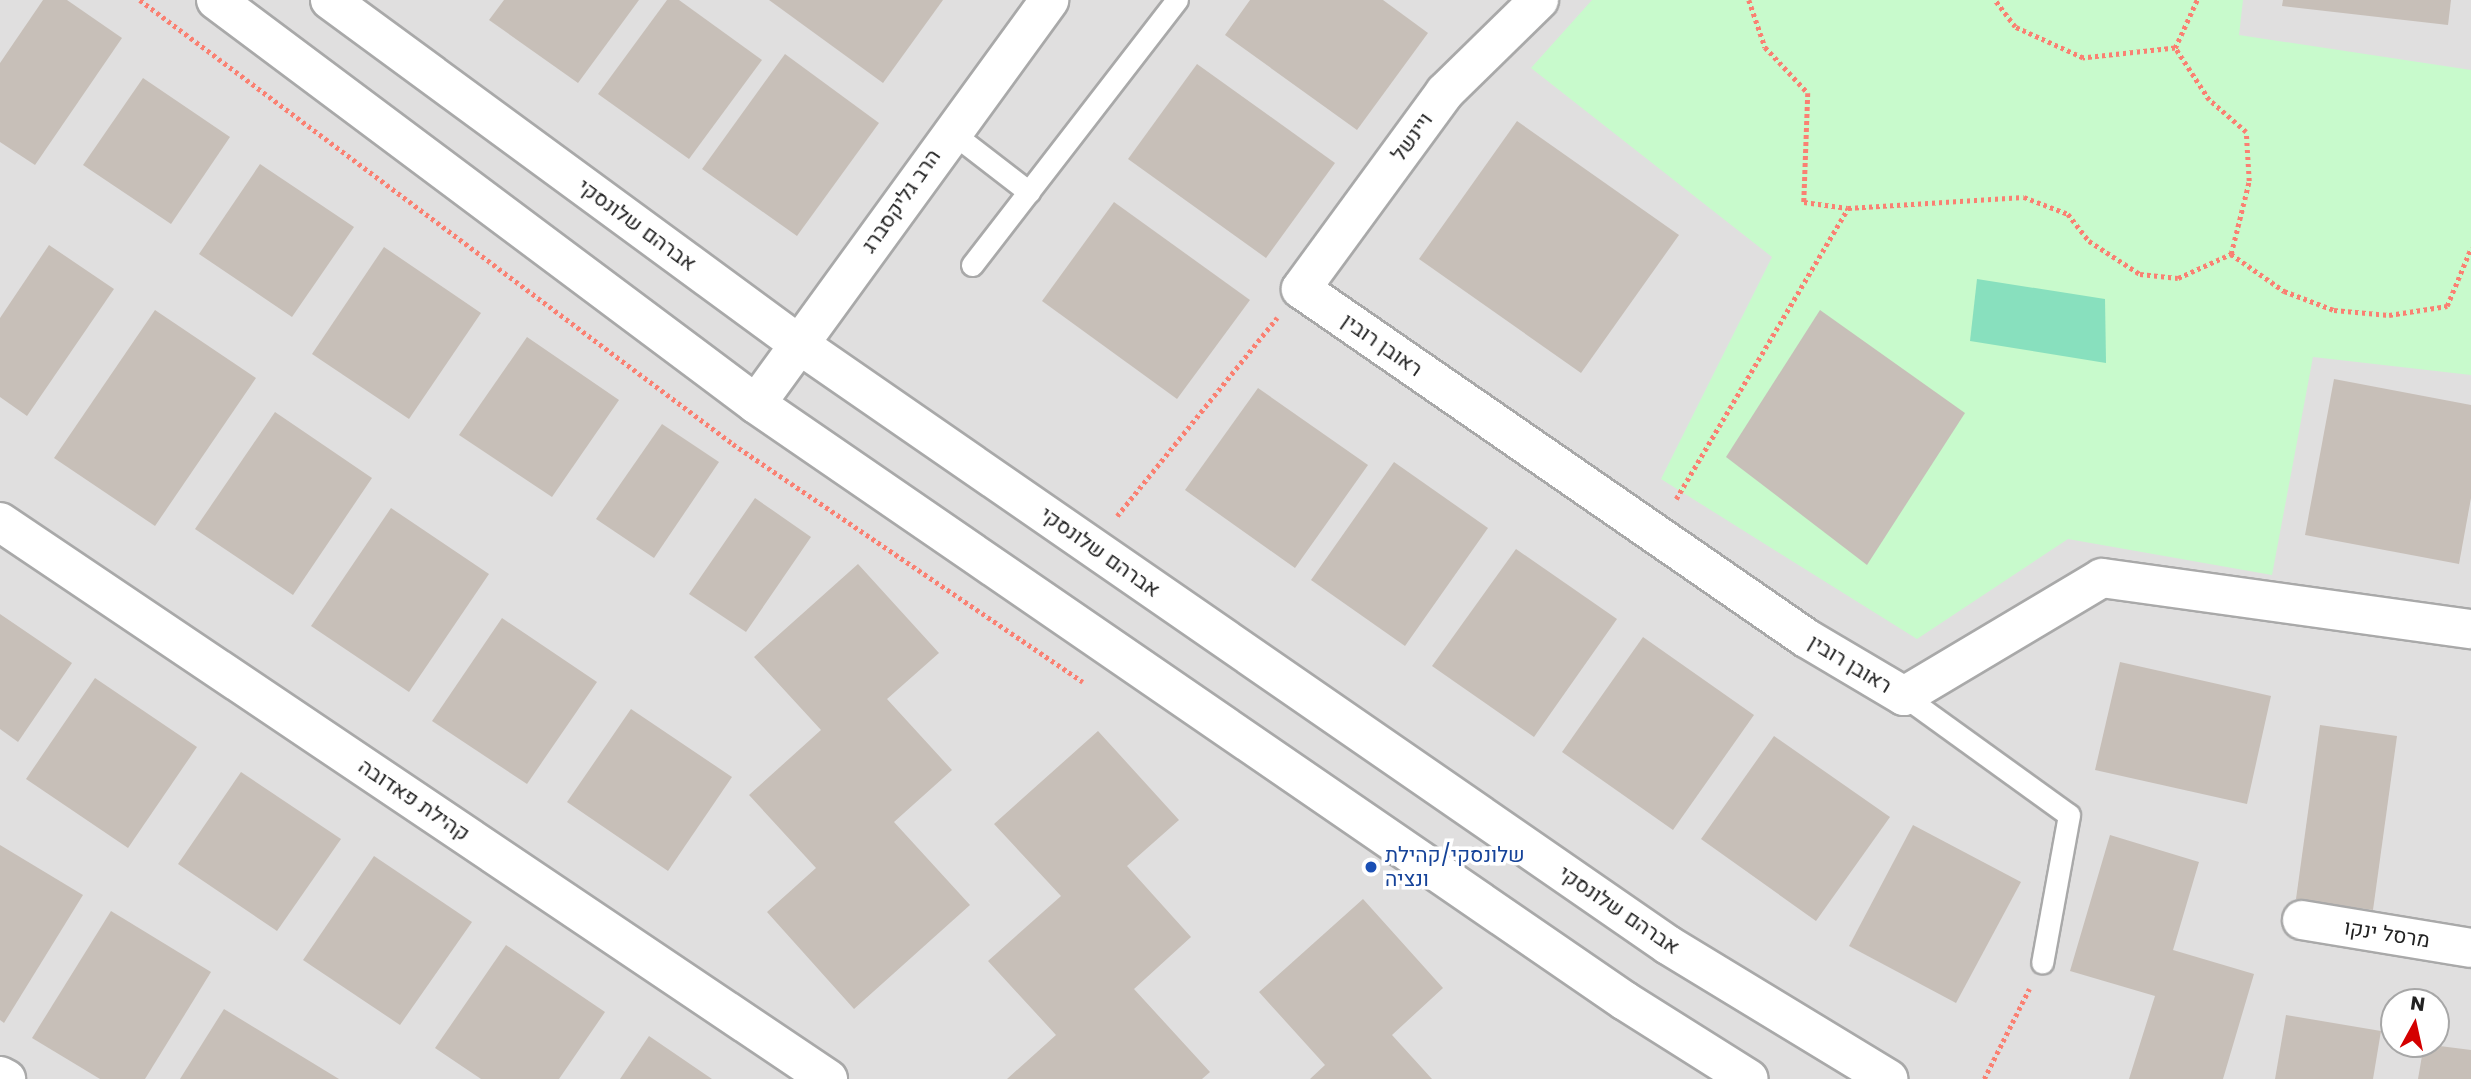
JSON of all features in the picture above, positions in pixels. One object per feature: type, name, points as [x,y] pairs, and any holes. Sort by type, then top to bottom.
[{"type":"street","points":[[216,0],[756,404],[1614,994],[1749,1079]]},
{"type":"street","name":"אברהם שלונסקי","points":[[330,0],[800,345],[1668,945],[1888,1079]]},
{"type":"street","name":"הרב גליקסברג","points":[[756,404],[950,131],[1049,0]]},
{"type":"street","name":"ויינשל","points":[[1301,289],[1445,92],[1539,0]]},
{"type":"street","name":"ראובן רובין","points":[[1301,289],[1655,534],[1904,696],[2102,579],[2471,629]]},
{"type":"street","name":"קהילת פאדובה","points":[[0,522],[828,1079]]},
{"type":"street","name":"מרסל ינקו","points":[[2302,920],[2471,948]]},
{"type":"street","points":[[0,1076],[6,1079]]},
{"type":"lane","points":[[972,265],[1177,0]]},
{"type":"lane","points":[[950,131],[1029,192]]},
{"type":"lane","points":[[1904,696],[2069,815],[2042,963]]},
{"type":"path","points":[[1749,0],[1766,47],[1808,93],[1800,165],[1804,202],[1848,208],[2024,197],[2068,214],[2089,240],[2140,274],[2178,278],[2231,254]]},
{"type":"path","points":[[1995,0],[2015,27],[2082,58],[2175,48]]},
{"type":"path","points":[[2175,48],[2197,0]]},
{"type":"path","points":[[2175,48],[2209,100],[2246,132],[2249,181],[2231,254]]},
{"type":"path","points":[[1655,534],[1848,208]]},
{"type":"path","points":[[2231,254],[2284,291],[2334,310],[2389,315],[2447,306],[2471,248]]},
{"type":"path","points":[[1093,546],[1301,289]]},
{"type":"path","points":[[1984,1079],[2042,963]]},
{"type":"shaded area","points":[[0,0],[2471,0],[2471,1079],[0,1079]]},
{"type":"green space","points":[[1592,0],[2243,0],[2239,35],[2471,70],[2471,375],[2313,357],[2272,575],[2068,539],[1917,639],[1661,479],[1772,257],[1531,68]]},
{"type":"green space","points":[[1977,279],[2105,299],[2106,363],[1970,341]]},
{"type":"building","points":[[43,0],[67,0],[122,38],[35,165],[0,142],[0,63]]},
{"type":"building","points":[[504,0],[639,0],[578,83],[489,20]]},
{"type":"building","points":[[667,0],[679,0],[762,60],[689,159],[598,94]]},
{"type":"building","points":[[769,0],[943,0],[883,83]]},
{"type":"building","points":[[1250,0],[1383,0],[1428,33],[1357,130],[1225,35]]},
{"type":"building","points":[[2283,0],[2451,0],[2448,25],[2282,6]]},
{"type":"building","points":[[785,54],[879,123],[797,236],[702,169]]},
{"type":"building","points":[[1197,64],[1335,163],[1266,258],[1128,159]]},
{"type":"building","points":[[143,78],[230,137],[171,224],[83,165]]},
{"type":"building","points":[[1517,121],[1679,235],[1581,373],[1419,259]]},
{"type":"building","points":[[260,164],[354,227],[292,317],[199,254]]},
{"type":"building","points":[[1114,202],[1250,300],[1177,399],[1042,301]]},
{"type":"building","points":[[49,245],[114,289],[27,416],[0,397],[0,318]]},
{"type":"building","points":[[384,247],[481,313],[409,419],[312,354]]},
{"type":"building","points":[[155,310],[256,378],[155,526],[54,458]]},
{"type":"building","points":[[1820,310],[1965,413],[1867,565],[1726,457]]},
{"type":"building","points":[[527,337],[619,400],[552,497],[459,435]]},
{"type":"building","points":[[2334,379],[2471,405],[2471,498],[2459,564],[2305,535]]},
{"type":"building","points":[[1258,388],[1368,465],[1295,568],[1185,490]]},
{"type":"building","points":[[275,412],[372,478],[293,595],[195,529]]},
{"type":"building","points":[[662,424],[719,462],[654,558],[596,519]]},
{"type":"building","points":[[1394,462],[1488,528],[1405,646],[1311,580]]},
{"type":"building","points":[[755,498],[811,537],[746,632],[689,594]]},
{"type":"building","points":[[391,508],[489,574],[409,692],[311,626]]},
{"type":"building","points":[[1516,549],[1617,619],[1534,737],[1432,666]]},
{"type":"building","points":[[858,564],[939,653],[887,699],[952,770],[894,822],[970,905],[854,1009],[767,912],[816,868],[749,795],[821,730],[754,657]]},
{"type":"building","points":[[0,614],[72,663],[18,742],[0,729]]},
{"type":"building","points":[[502,618],[597,682],[527,784],[432,721]]},
{"type":"building","points":[[1643,637],[1754,715],[1673,830],[1562,752]]},
{"type":"building","points":[[2120,662],[2271,696],[2247,804],[2095,770]]},
{"type":"building","points":[[95,678],[197,747],[128,848],[26,779]]},
{"type":"building","points":[[631,709],[732,777],[668,871],[567,802]]},
{"type":"building","points":[[2320,725],[2397,736],[2373,910],[2296,899]]},
{"type":"building","points":[[1098,731],[1179,820],[1127,866],[1191,937],[1134,989],[1210,1072],[1202,1079],[1007,1079],[1056,1035],[988,961],[1061,896],[994,824]]},
{"type":"building","points":[[1774,736],[1890,817],[1816,921],[1701,839]]},
{"type":"building","points":[[241,772],[341,839],[277,931],[178,864]]},
{"type":"building","points":[[1913,825],[2021,882],[1956,1003],[1849,946]]},
{"type":"building","points":[[2110,835],[2199,862],[2173,950],[2254,974],[2223,1079],[2129,1079],[2155,996],[2070,971]]},
{"type":"building","points":[[0,845],[83,895],[4,1023],[0,1020]]},
{"type":"building","points":[[374,856],[472,922],[400,1025],[303,960]]},
{"type":"building","points":[[1363,899],[1443,988],[1392,1035],[1432,1079],[1310,1079],[1325,1065],[1259,992]]},
{"type":"building","points":[[111,911],[211,972],[145,1079],[100,1079],[32,1038]]},
{"type":"building","points":[[506,945],[605,1012],[559,1079],[481,1079],[435,1048]]},
{"type":"building","points":[[224,1009],[339,1079],[180,1079]]},
{"type":"building","points":[[2286,1015],[2380,1031],[2373,1079],[2275,1079]]},
{"type":"building","points":[[649,1036],[712,1079],[620,1079]]},
{"type":"building","points":[[2450,1047],[2471,1050],[2471,1079],[2418,1079],[2422,1058],[2450,1058]]},
{"type":"place","name":"שלונסקי/קהילת ונציה","points":[[1371,867]]}]
